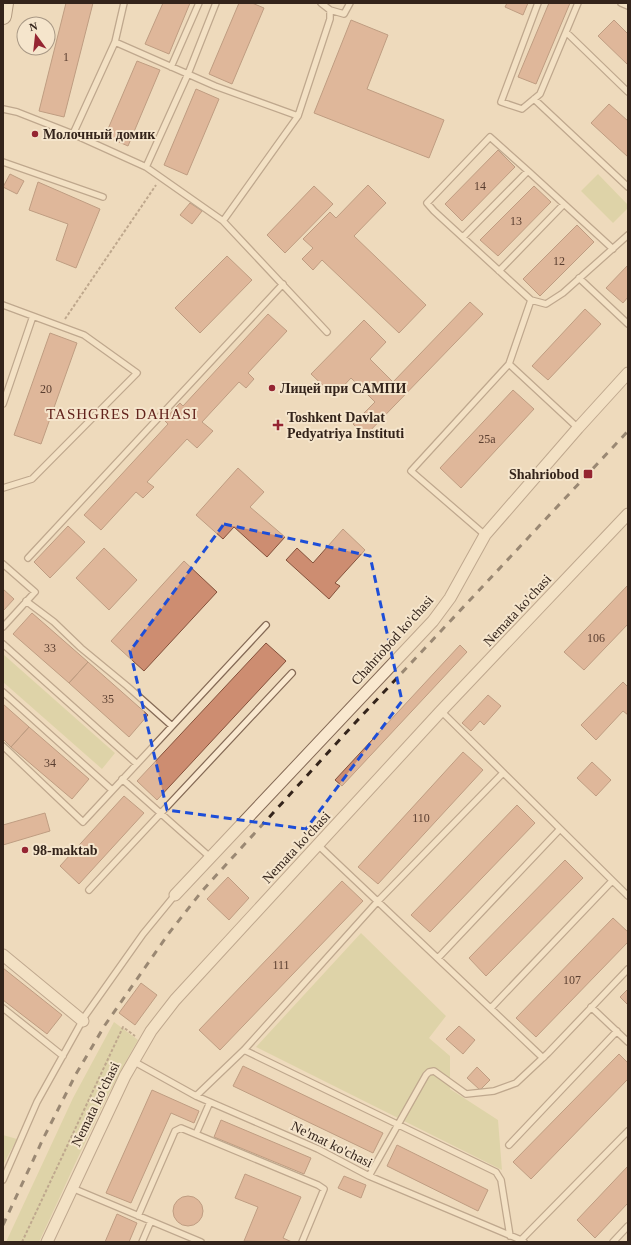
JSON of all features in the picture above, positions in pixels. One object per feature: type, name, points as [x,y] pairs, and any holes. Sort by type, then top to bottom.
[{"type":"main road","points":[[3,16],[5,3]]},
{"type":"street","name":"Chahriobod ko'chasi","points":[[175,895],[212,858],[433,621],[450,598],[485,535],[628,373]]},
{"type":"street","name":"Nemata ko'chasi","points":[[47,1242],[116,1092],[151,1031],[175,1000],[441,711],[628,514]]},
{"type":"street","points":[[3,955],[82,1021]]},
{"type":"lane","points":[[73,134],[114,42],[124,3]]},
{"type":"lane","points":[[171,67],[199,3]]},
{"type":"lane","points":[[146,167],[188,74],[216,3]]},
{"type":"lane","points":[[321,3],[330,10],[344,14],[350,3]]},
{"type":"lane","points":[[538,3],[500,102],[522,109],[540,94],[578,3]]},
{"type":"lane","points":[[621,3],[628,6]]},
{"type":"lane","points":[[223,222],[298,116],[330,19],[330,10]]},
{"type":"lane","points":[[566,32],[628,92]]},
{"type":"lane","points":[[114,42],[215,86],[298,116]]},
{"type":"lane","points":[[534,100],[628,187]]},
{"type":"lane","points":[[3,109],[17,112],[73,134],[146,167],[223,222],[327,332]]},
{"type":"lane","points":[[613,249],[490,137],[427,203],[531,300],[546,304],[563,293],[579,278],[613,249],[628,235]]},
{"type":"lane","points":[[3,162],[103,197]]},
{"type":"lane","points":[[463,237],[528,171]]},
{"type":"lane","points":[[499,271],[564,204]]},
{"type":"lane","points":[[579,278],[628,324]]},
{"type":"lane","points":[[28,558],[283,284]]},
{"type":"lane","points":[[485,535],[411,471],[509,364],[531,300]]},
{"type":"lane","points":[[3,305],[84,335],[137,373],[32,478],[3,488]]},
{"type":"lane","points":[[3,404],[33,316]]},
{"type":"lane","points":[[509,364],[578,428]]},
{"type":"lane","points":[[3,564],[35,592],[3,627]]},
{"type":"lane","points":[[26,601],[54,622],[81,648],[172,726]]},
{"type":"lane","points":[[3,746],[83,822],[266,625]]},
{"type":"lane","points":[[3,644],[137,764]]},
{"type":"lane","points":[[89,890],[292,673]]},
{"type":"lane","points":[[3,692],[112,790]]},
{"type":"lane","points":[[441,711],[628,896]]},
{"type":"lane","points":[[196,1096],[244,1050],[378,901],[503,773]]},
{"type":"lane","points":[[122,779],[212,858]]},
{"type":"lane","points":[[438,958],[560,829]]},
{"type":"lane","points":[[318,845],[543,1058],[628,968]]},
{"type":"lane","points":[[491,1008],[612,881]]},
{"type":"lane","points":[[3,1180],[37,1102],[82,1021],[143,934],[175,895]]},
{"type":"lane","points":[[591,1007],[628,1042]]},
{"type":"lane","points":[[3,1008],[63,1056]]},
{"type":"lane","points":[[509,1145],[617,1031]]},
{"type":"lane","points":[[244,1050],[496,1172],[501,1180],[510,1236]]},
{"type":"lane","points":[[369,1176],[426,1074],[434,1072],[466,1094],[494,1091],[516,1083],[548,1053]]},
{"type":"lane","name":"Ne'mat ko'chasi","points":[[133,1061],[196,1096],[318,1150],[369,1176],[522,1241]]},
{"type":"lane","points":[[196,1134],[210,1102]]},
{"type":"lane","points":[[138,1216],[175,1132],[181,1128],[318,1185],[324,1189],[302,1242]]},
{"type":"lane","points":[[522,1241],[628,1131]]},
{"type":"lane","points":[[72,1188],[201,1242]]},
{"type":"lane","points":[[142,1242],[151,1221]]},
{"type":"lane","points":[[613,1242],[628,1227]]},
{"type":"path","points":[[60,326],[161,178]]},
{"type":"path","points":[[22,1242],[123,1026],[144,1042]]},
{"type":"highlighted area","points":[[224,524],[370,556],[402,701],[306,829],[167,810],[130,651]]},
{"type":"green space","points":[[598,174],[628,205],[628,208],[613,223],[581,191]]},
{"type":"green space","points":[[3,654],[115,753],[102,769],[3,682]]},
{"type":"green space","points":[[361,933],[446,1016],[429,1038],[450,1056],[450,1089],[498,1120],[502,1170],[256,1047]]},
{"type":"green space","points":[[114,1022],[138,1040],[98,1115],[39,1242],[6,1242],[73,1098]]},
{"type":"green space","points":[[3,1135],[17,1139],[3,1165]]},
{"type":"building","points":[[66,3],[93,3],[64,117],[39,111],[53,56],[56,56],[56,43]]},
{"type":"building","points":[[163,3],[190,3],[169,54],[145,44]]},
{"type":"building","points":[[239,3],[252,3],[264,8],[232,84],[209,74]]},
{"type":"building","points":[[507,3],[528,3],[523,15],[505,7]]},
{"type":"building","points":[[549,3],[570,3],[536,84],[518,77]]},
{"type":"building","points":[[351,20],[388,35],[367,89],[444,120],[429,158],[314,113]]},
{"type":"building","points":[[614,20],[628,34],[628,65],[598,36]]},
{"type":"building","points":[[137,61],[160,70],[128,146],[105,136]]},
{"type":"building","points":[[196,89],[219,99],[187,175],[164,165]]},
{"type":"building","points":[[609,104],[628,121],[628,157],[591,123]]},
{"type":"building","points":[[498,150],[515,167],[462,221],[445,204]]},
{"type":"building","points":[[10,174],[24,181],[17,194],[3,187]]},
{"type":"building","points":[[38,182],[100,209],[76,268],[56,260],[68,224],[29,210]]},
{"type":"building","points":[[368,185],[386,203],[354,236],[426,305],[399,333],[322,260],[313,270],[302,259],[313,248],[303,239],[330,212],[336,218]]},
{"type":"building","points":[[314,186],[333,204],[285,253],[267,235]]},
{"type":"building","points":[[534,186],[551,202],[498,256],[480,240]]},
{"type":"building","points":[[190,203],[202,211],[192,224],[180,215]]},
{"type":"building","points":[[577,225],[594,242],[540,296],[523,279]]},
{"type":"building","points":[[227,256],[252,280],[200,333],[175,308]]},
{"type":"building","points":[[628,265],[628,297],[623,303],[606,288]]},
{"type":"building","points":[[470,302],[483,314],[365,436],[353,424],[375,402],[351,378],[334,396],[311,374],[364,320],[386,342],[370,359],[393,382]]},
{"type":"building","points":[[585,309],[601,324],[548,380],[532,366]]},
{"type":"building","points":[[268,314],[287,331],[248,373],[254,379],[246,388],[239,382],[202,422],[213,431],[197,448],[187,439],[147,482],[154,487],[143,498],[136,492],[101,530],[84,515],[168,424],[164,420],[180,403],[183,406]]},
{"type":"building","points":[[50,333],[77,343],[41,444],[14,435]]},
{"type":"building","points":[[513,390],[534,409],[461,488],[440,468]]},
{"type":"building","points":[[238,468],[264,492],[250,507],[285,537],[267,557],[234,527],[223,539],[196,515]]},
{"type":"building","points":[[68,526],[85,542],[50,578],[34,562]]},
{"type":"building","points":[[343,529],[365,550],[335,583],[340,586],[329,599],[286,560],[297,548],[313,563]]},
{"type":"building","points":[[104,548],[137,580],[109,610],[76,578]]},
{"type":"building","points":[[184,561],[217,592],[144,671],[111,641]]},
{"type":"building","points":[[628,585],[628,624],[584,670],[564,652]]},
{"type":"building","points":[[3,589],[14,599],[3,611]]},
{"type":"building","points":[[32,613],[88,662],[69,683],[13,634]]},
{"type":"building","points":[[266,643],[286,661],[157,800],[137,781]]},
{"type":"building","points":[[460,645],[467,652],[342,786],[335,780]]},
{"type":"building","points":[[88,662],[148,715],[129,737],[69,683]]},
{"type":"building","points":[[623,682],[628,687],[628,715],[623,711],[596,740],[581,725]]},
{"type":"building","points":[[488,695],[501,706],[484,725],[480,721],[471,731],[462,723]]},
{"type":"building","points":[[3,704],[29,727],[11,747],[3,739]]},
{"type":"building","points":[[29,727],[89,779],[72,799],[11,747]]},
{"type":"building","points":[[463,752],[483,770],[378,884],[358,867]]},
{"type":"building","points":[[592,762],[611,780],[596,796],[577,778]]},
{"type":"building","points":[[124,796],[144,813],[79,884],[60,866]]},
{"type":"building","points":[[517,805],[535,823],[430,932],[411,915]]},
{"type":"building","points":[[45,813],[50,831],[3,845],[3,825]]},
{"type":"building","points":[[565,860],[583,878],[486,976],[469,958]]},
{"type":"building","points":[[228,877],[249,898],[229,920],[207,899]]},
{"type":"building","points":[[342,881],[363,901],[220,1050],[199,1030]]},
{"type":"building","points":[[613,918],[628,932],[628,942],[536,1037],[516,1018]]},
{"type":"building","points":[[3,968],[62,1015],[47,1034],[3,1000]]},
{"type":"building","points":[[141,983],[157,995],[135,1025],[119,1013]]},
{"type":"building","points":[[628,989],[628,1005],[620,997]]},
{"type":"building","points":[[459,1026],[475,1040],[463,1054],[446,1039]]},
{"type":"building","points":[[619,1054],[628,1063],[628,1079],[531,1179],[513,1162]]},
{"type":"building","points":[[243,1066],[383,1133],[373,1153],[233,1086]]},
{"type":"building","points":[[477,1067],[490,1080],[480,1090],[467,1078]]},
{"type":"building","points":[[152,1090],[199,1111],[194,1123],[171,1113],[131,1203],[106,1193]]},
{"type":"building","points":[[221,1120],[311,1158],[304,1174],[214,1137]]},
{"type":"building","points":[[397,1145],[488,1190],[478,1211],[387,1166]]},
{"type":"building","points":[[628,1166],[628,1203],[595,1238],[577,1220]]},
{"type":"building","points":[[245,1174],[301,1197],[283,1238],[292,1242],[244,1241],[258,1207],[235,1198]]},
{"type":"building","points":[[344,1176],[366,1185],[361,1198],[338,1188]]},
{"type":"building","points":[[188,1196],[198,1201],[203,1211],[198,1221],[188,1226],[178,1221],[173,1211],[178,1201]]},
{"type":"building","points":[[117,1214],[137,1223],[129,1242],[105,1242]]},
{"type":"railway","points":[[3,1225],[43,1139],[76,1074],[105,1025],[169,933],[202,891],[354,724],[628,431]]},
{"type":"place","name":"Молочный домик","points":[[35,134]]},
{"type":"place","name":"Лицей при САМПИ","points":[[272,388]]},
{"type":"place","name":"Toshkent Davlat Pedyatriya Instituti","points":[[278,425]]},
{"type":"place","name":"Shahriobod","points":[[588,474]]},
{"type":"place","name":"98-maktab","points":[[25,850]]},
{"type":"district","name":"TASHGRES DAHASI","points":[[122,414]]}]
